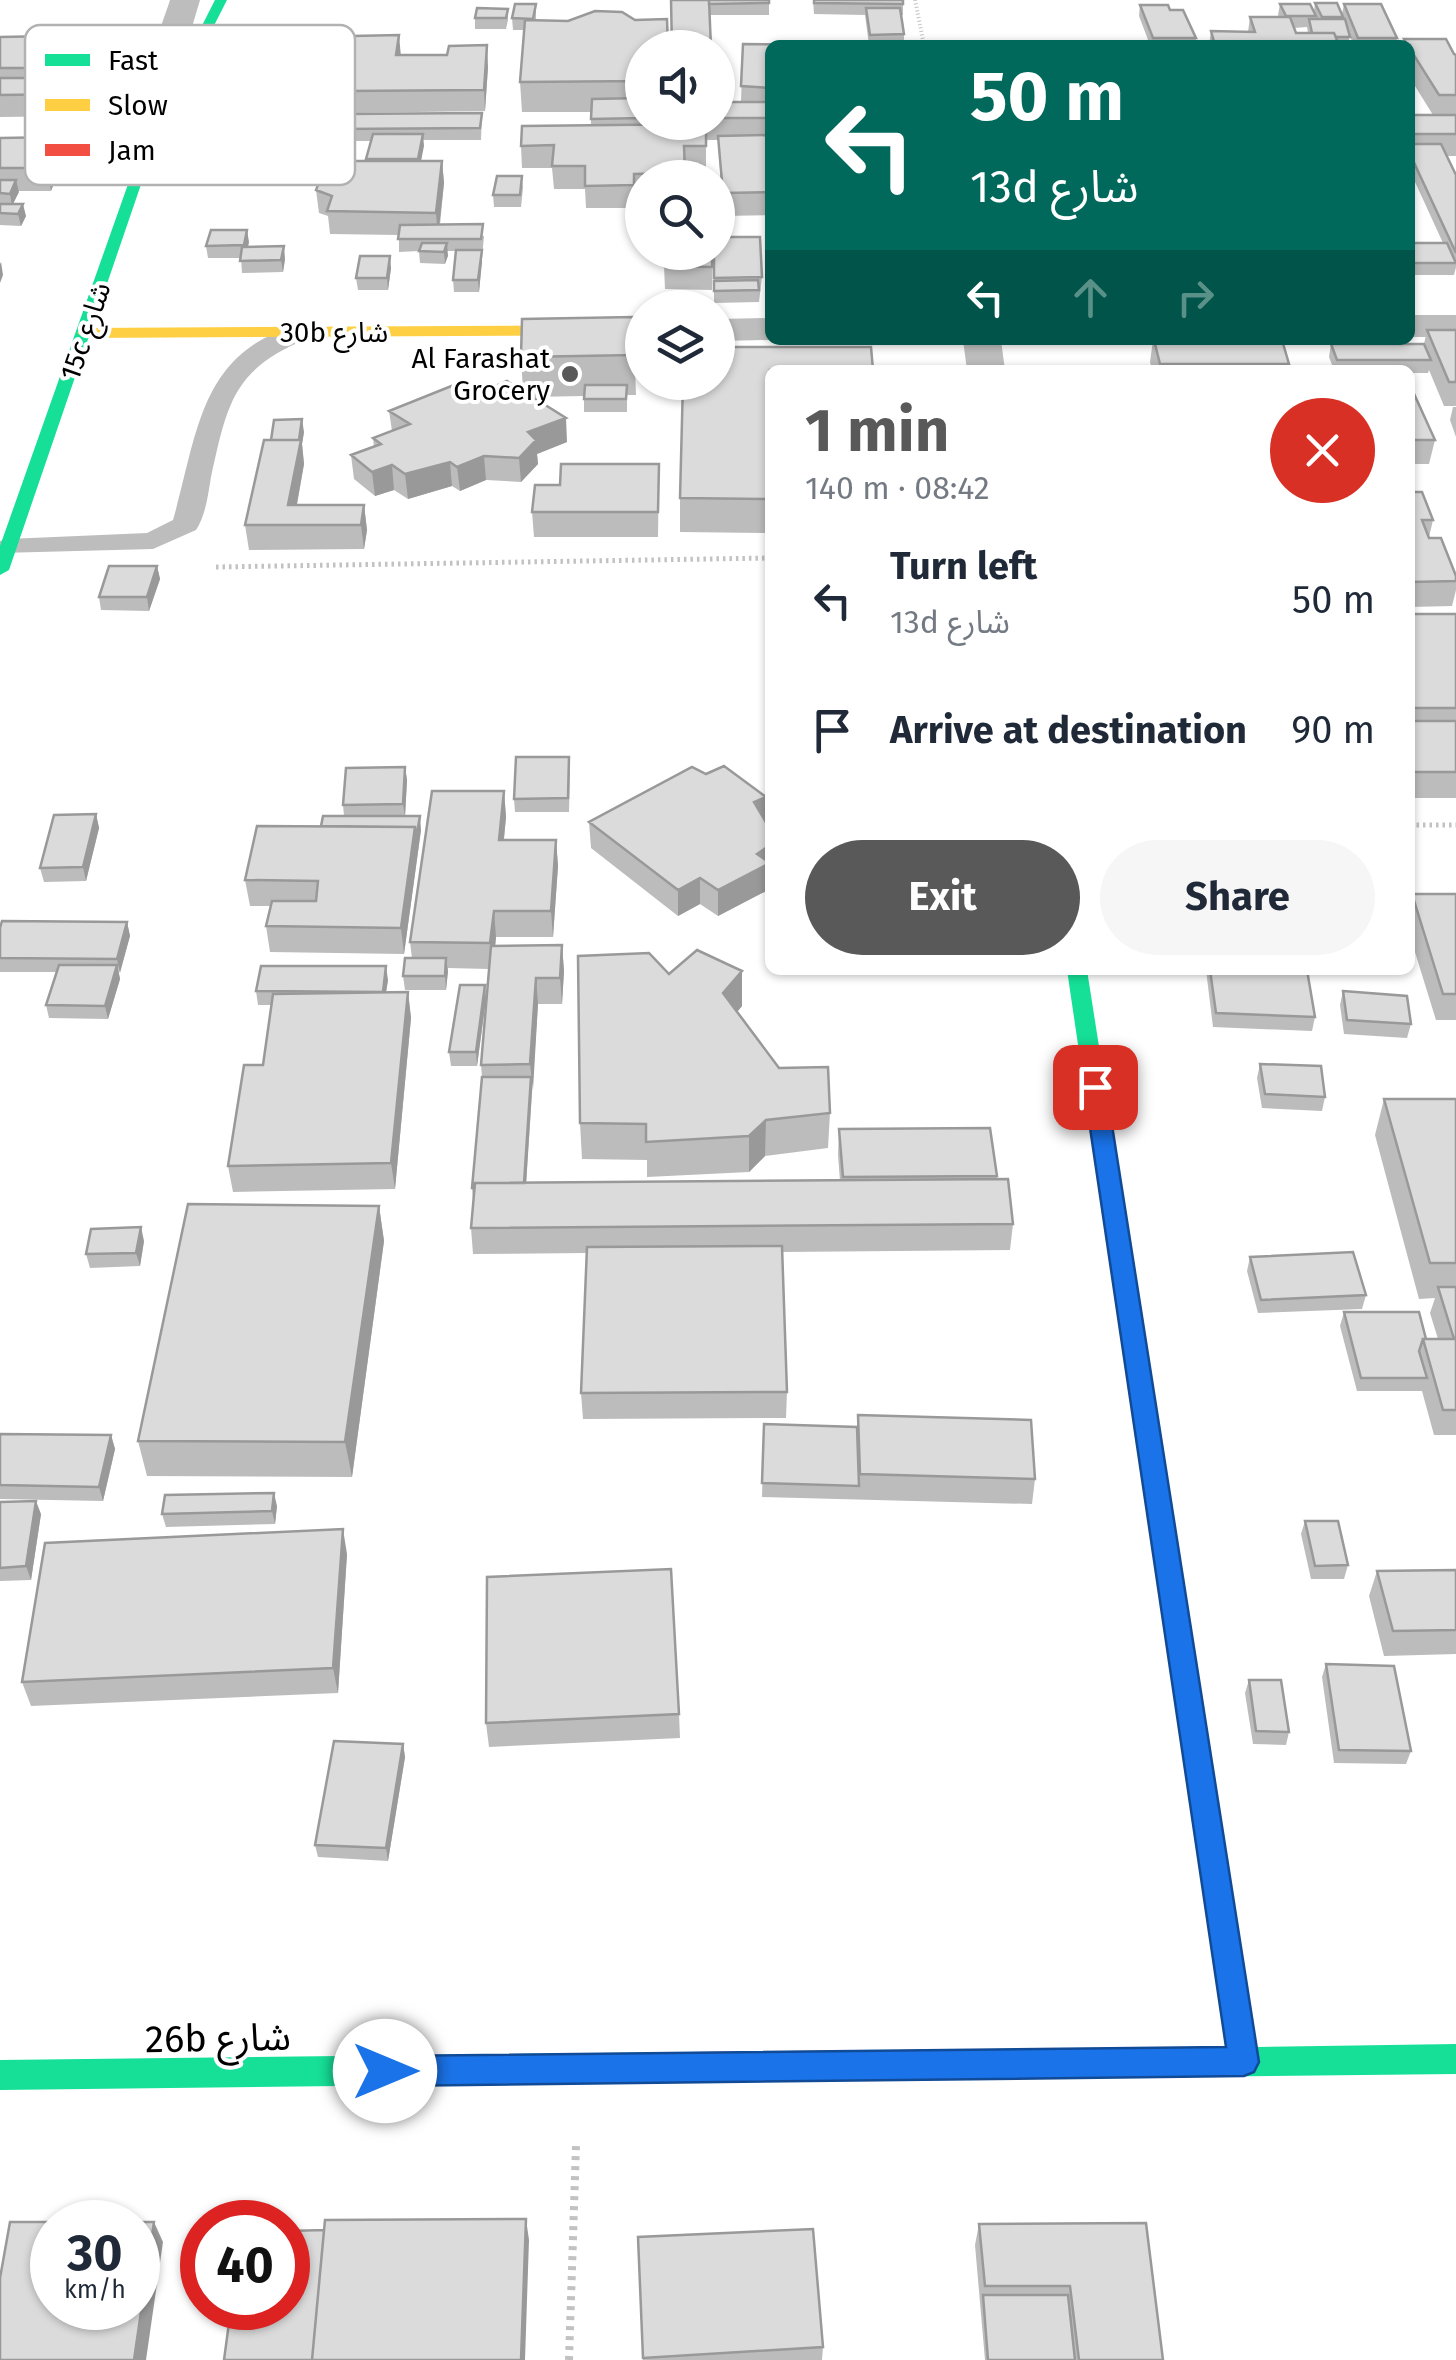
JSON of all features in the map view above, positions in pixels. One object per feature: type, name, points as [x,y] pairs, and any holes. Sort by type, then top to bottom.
[{"type":"street","name":"15c شارع","points":[[178,25],[186,0]]},
{"type":"street","name":"15c شارع","points":[[208,25],[221,0]]},
{"type":"street","name":"15c شارع","points":[[4,558],[135,185]]},
{"type":"street","points":[[1415,326],[1456,326]]},
{"type":"street","points":[[735,330],[765,329]]},
{"type":"street","name":"30b شارع","points":[[85,333],[625,330]]},
{"type":"street","points":[[1078,975],[1244,2062]]},
{"type":"street","name":"26b شارع","points":[[0,2075],[1456,2059]]},
{"type":"lane","points":[[4,558],[153,541],[186,524],[210,428],[235,372],[251,356],[302,332]]},
{"type":"path","points":[[915,0],[923,40]]},
{"type":"path","points":[[153,541],[163,553],[204,567],[765,558]]},
{"type":"path","points":[[1415,825],[1456,825]]},
{"type":"path","points":[[570,2360],[578,2069]]},
{"type":"building","points":[[671,0],[709,0],[710,30],[672,30]]},
{"type":"building","points":[[709,0],[769,0],[769,3],[709,4]]},
{"type":"building","points":[[903,0],[903,4],[814,3]]},
{"type":"building","points":[[1315,3],[1337,3],[1343,17],[1322,17]]},
{"type":"building","points":[[515,4],[536,4],[533,19],[512,18]]},
{"type":"building","points":[[1280,4],[1310,4],[1316,16],[1286,16]]},
{"type":"building","points":[[1344,4],[1381,4],[1397,38],[1358,38]]},
{"type":"building","points":[[1140,5],[1168,5],[1170,10],[1183,10],[1196,38],[1153,38]]},
{"type":"building","points":[[477,8],[508,9],[506,18],[475,18]]},
{"type":"building","points":[[866,8],[900,8],[904,34],[870,35]]},
{"type":"building","points":[[595,11],[622,12],[635,20],[667,19],[667,30],[625,30],[625,81],[520,82],[525,20],[568,21]]},
{"type":"building","points":[[1250,17],[1290,17],[1296,33],[1334,33],[1337,40],[1214,40],[1211,31],[1255,32]]},
{"type":"building","points":[[1309,19],[1345,19],[1350,37],[1312,33]]},
{"type":"building","points":[[399,35],[396,55],[447,55],[449,46],[487,45],[484,90],[355,91],[355,36]]},
{"type":"building","points":[[0,37],[25,37],[25,68],[0,68]]},
{"type":"building","points":[[1446,39],[1456,55],[1456,95],[1439,95],[1415,57],[1415,40],[1404,40]]},
{"type":"building","points":[[743,44],[765,44],[765,88],[741,86]]},
{"type":"building","points":[[0,78],[25,78],[25,95],[0,95]]},
{"type":"building","points":[[625,98],[625,118],[591,119],[592,99]]},
{"type":"building","points":[[735,102],[765,102],[765,118],[735,118]]},
{"type":"building","points":[[482,113],[480,128],[355,129],[355,114]]},
{"type":"building","points":[[1415,115],[1456,115],[1456,134],[1415,134]]},
{"type":"building","points":[[625,125],[625,140],[706,140],[706,146],[684,146],[685,160],[625,160],[625,185],[585,186],[585,166],[552,166],[554,145],[521,146],[522,126]]},
{"type":"building","points":[[373,134],[423,134],[418,159],[366,159]]},
{"type":"building","points":[[765,135],[765,192],[735,193],[735,160],[720,160],[718,140]]},
{"type":"building","points":[[0,138],[25,138],[25,168],[0,168]]},
{"type":"building","points":[[1415,144],[1441,144],[1456,175],[1456,253],[1415,165]]},
{"type":"building","points":[[355,161],[442,161],[436,213],[327,211],[332,196],[316,190],[318,185],[355,185]]},
{"type":"building","points":[[497,176],[522,176],[520,195],[493,195]]},
{"type":"building","points":[[0,180],[16,180],[10,194],[0,193]]},
{"type":"building","points":[[0,204],[23,204],[18,214],[0,213]]},
{"type":"building","points":[[483,224],[481,239],[398,239],[400,225]]},
{"type":"building","points":[[211,230],[247,230],[244,245],[206,246]]},
{"type":"building","points":[[735,237],[760,237],[762,277],[714,278],[714,270],[735,270]]},
{"type":"building","points":[[422,243],[447,243],[444,252],[419,251]]},
{"type":"building","points":[[1415,243],[1447,243],[1456,263],[1415,263]]},
{"type":"building","points":[[284,246],[281,260],[240,261],[242,247]]},
{"type":"building","points":[[456,250],[482,250],[478,280],[453,280]]},
{"type":"building","points":[[360,256],[390,256],[387,278],[356,278]]},
{"type":"building","points":[[758,280],[759,290],[714,290],[714,281]]},
{"type":"building","points":[[625,317],[625,355],[521,357],[522,319]]},
{"type":"building","points":[[1427,330],[1456,330],[1456,382],[1449,382]]},
{"type":"building","points":[[1424,344],[1431,360],[1337,360],[1331,345]]},
{"type":"building","points":[[1155,345],[1283,345],[1289,364],[1160,364]]},
{"type":"building","points":[[735,347],[871,347],[873,365],[765,365],[765,499],[680,498],[683,400],[735,400]]},
{"type":"building","points":[[464,381],[482,392],[507,381],[566,418],[528,432],[536,440],[519,458],[484,456],[457,467],[450,462],[405,474],[392,465],[372,472],[351,455],[381,444],[373,438],[410,424],[389,411]]},
{"type":"building","points":[[585,385],[625,385],[625,399],[584,399]]},
{"type":"building","points":[[1415,396],[1435,440],[1415,440]]},
{"type":"building","points":[[302,419],[299,440],[271,440],[274,420]]},
{"type":"building","points":[[264,440],[301,440],[288,505],[364,505],[361,525],[245,525]]},
{"type":"building","points":[[561,464],[659,464],[658,512],[532,512],[535,485],[560,485]]},
{"type":"building","points":[[1415,492],[1422,492],[1433,520],[1422,520],[1429,538],[1441,538],[1456,581],[1415,582]]},
{"type":"building","points":[[109,566],[157,566],[147,597],[99,597]]},
{"type":"building","points":[[1415,614],[1456,614],[1456,708],[1415,708]]},
{"type":"building","points":[[1415,721],[1456,721],[1456,772],[1415,772]]},
{"type":"building","points":[[516,757],[569,757],[568,798],[514,799]]},
{"type":"building","points":[[724,766],[765,796],[754,802],[765,821],[765,848],[757,854],[765,860],[765,866],[718,890],[700,878],[678,890],[589,822],[692,767],[706,774]]},
{"type":"building","points":[[405,767],[403,804],[343,805],[346,768]]},
{"type":"building","points":[[432,791],[504,791],[499,840],[556,840],[551,911],[494,911],[490,943],[410,942]]},
{"type":"building","points":[[96,814],[83,867],[40,868],[54,815]]},
{"type":"building","points":[[323,816],[420,816],[416,839],[415,827],[321,826]]},
{"type":"building","points":[[257,826],[415,827],[401,928],[266,926],[272,901],[316,901],[318,881],[245,880]]},
{"type":"building","points":[[1415,894],[1456,894],[1456,994],[1443,994]]},
{"type":"building","points":[[2,921],[127,922],[117,959],[0,958]]},
{"type":"building","points":[[562,945],[560,978],[536,978],[530,1064],[481,1065],[491,946]]},
{"type":"building","points":[[697,950],[742,971],[723,993],[779,1068],[828,1067],[830,1113],[766,1120],[749,1136],[646,1142],[646,1124],[580,1123],[578,956],[649,953],[669,974]]},
{"type":"building","points":[[405,958],[446,958],[445,976],[403,976]]},
{"type":"building","points":[[59,965],[117,965],[105,1006],[46,1005]]},
{"type":"building","points":[[261,966],[386,966],[383,992],[256,991]]},
{"type":"building","points":[[1211,975],[1308,975],[1315,1017],[1216,1013]]},
{"type":"building","points":[[460,985],[485,985],[476,1052],[449,1052]]},
{"type":"building","points":[[1343,991],[1407,996],[1411,1024],[1347,1020]]},
{"type":"building","points":[[408,992],[391,1163],[228,1166],[244,1065],[263,1065],[273,994]]},
{"type":"building","points":[[1260,1064],[1321,1066],[1325,1097],[1265,1094]]},
{"type":"building","points":[[482,1077],[531,1077],[524,1183],[475,1183],[472,1188]]},
{"type":"building","points":[[1384,1099],[1456,1099],[1456,1263],[1430,1263]]},
{"type":"building","points":[[990,1128],[997,1176],[843,1177],[839,1129]]},
{"type":"building","points":[[1008,1179],[1013,1224],[471,1228],[475,1183]]},
{"type":"building","points":[[188,1204],[379,1206],[345,1442],[138,1441]]},
{"type":"building","points":[[141,1227],[136,1253],[86,1254],[91,1229]]},
{"type":"building","points":[[782,1246],[787,1392],[581,1393],[587,1247]]},
{"type":"building","points":[[1353,1252],[1366,1295],[1261,1300],[1250,1257]]},
{"type":"building","points":[[1438,1287],[1456,1287],[1456,1410],[1443,1410],[1423,1339],[1454,1339]]},
{"type":"building","points":[[1344,1312],[1419,1312],[1426,1339],[1419,1351],[1427,1378],[1361,1378]]},
{"type":"building","points":[[858,1415],[1031,1420],[1035,1479],[860,1474]]},
{"type":"building","points":[[764,1424],[857,1427],[859,1486],[762,1483]]},
{"type":"building","points":[[0,1434],[111,1435],[99,1487],[0,1485]]},
{"type":"building","points":[[274,1493],[272,1511],[162,1514],[165,1495]]},
{"type":"building","points":[[36,1501],[26,1566],[0,1568],[0,1502]]},
{"type":"building","points":[[1305,1521],[1338,1521],[1348,1565],[1315,1566]]},
{"type":"building","points":[[343,1529],[333,1668],[22,1682],[45,1543]]},
{"type":"building","points":[[671,1569],[679,1714],[486,1723],[487,1577]]},
{"type":"building","points":[[1456,1570],[1456,1630],[1393,1631],[1377,1571]]},
{"type":"building","points":[[1326,1664],[1394,1666],[1411,1751],[1339,1750]]},
{"type":"building","points":[[1249,1680],[1281,1680],[1289,1732],[1256,1731]]},
{"type":"building","points":[[334,1741],[403,1744],[386,1848],[315,1845]]},
{"type":"building","points":[[526,2219],[521,2360],[312,2360],[325,2220]]},
{"type":"building","points":[[10,2222],[30,2222],[30,2330],[138,2330],[134,2360],[0,2360],[0,2278]]},
{"type":"building","points":[[1146,2223],[1163,2360],[1079,2360],[1070,2286],[985,2286],[979,2224]]},
{"type":"building","points":[[813,2229],[823,2347],[643,2358],[638,2237]]},
{"type":"building","points":[[310,2230],[324,2230],[312,2360],[224,2360],[228,2330],[310,2330]]},
{"type":"building","points":[[983,2295],[1068,2295],[1075,2360],[988,2360]]},
{"type":"traffic: fast","points":[[208,25],[221,0]]},
{"type":"traffic: fast","points":[[0,570],[134,185]]},
{"type":"traffic: fast","points":[[1078,975],[1243,2061]]},
{"type":"traffic: fast","points":[[994,2064],[1456,2059]]},
{"type":"traffic: fast","points":[[0,2075],[689,2067]]},
{"type":"traffic: slow","points":[[85,333],[625,330]]},
{"type":"traffic: jam","points":[[689,2067],[994,2064]]},
{"type":"place","name":"Al Farashat Grocery","points":[[570,374]]},
{"type":"route","points":[[385,2071],[1244,2062],[1095,1087]]}]
